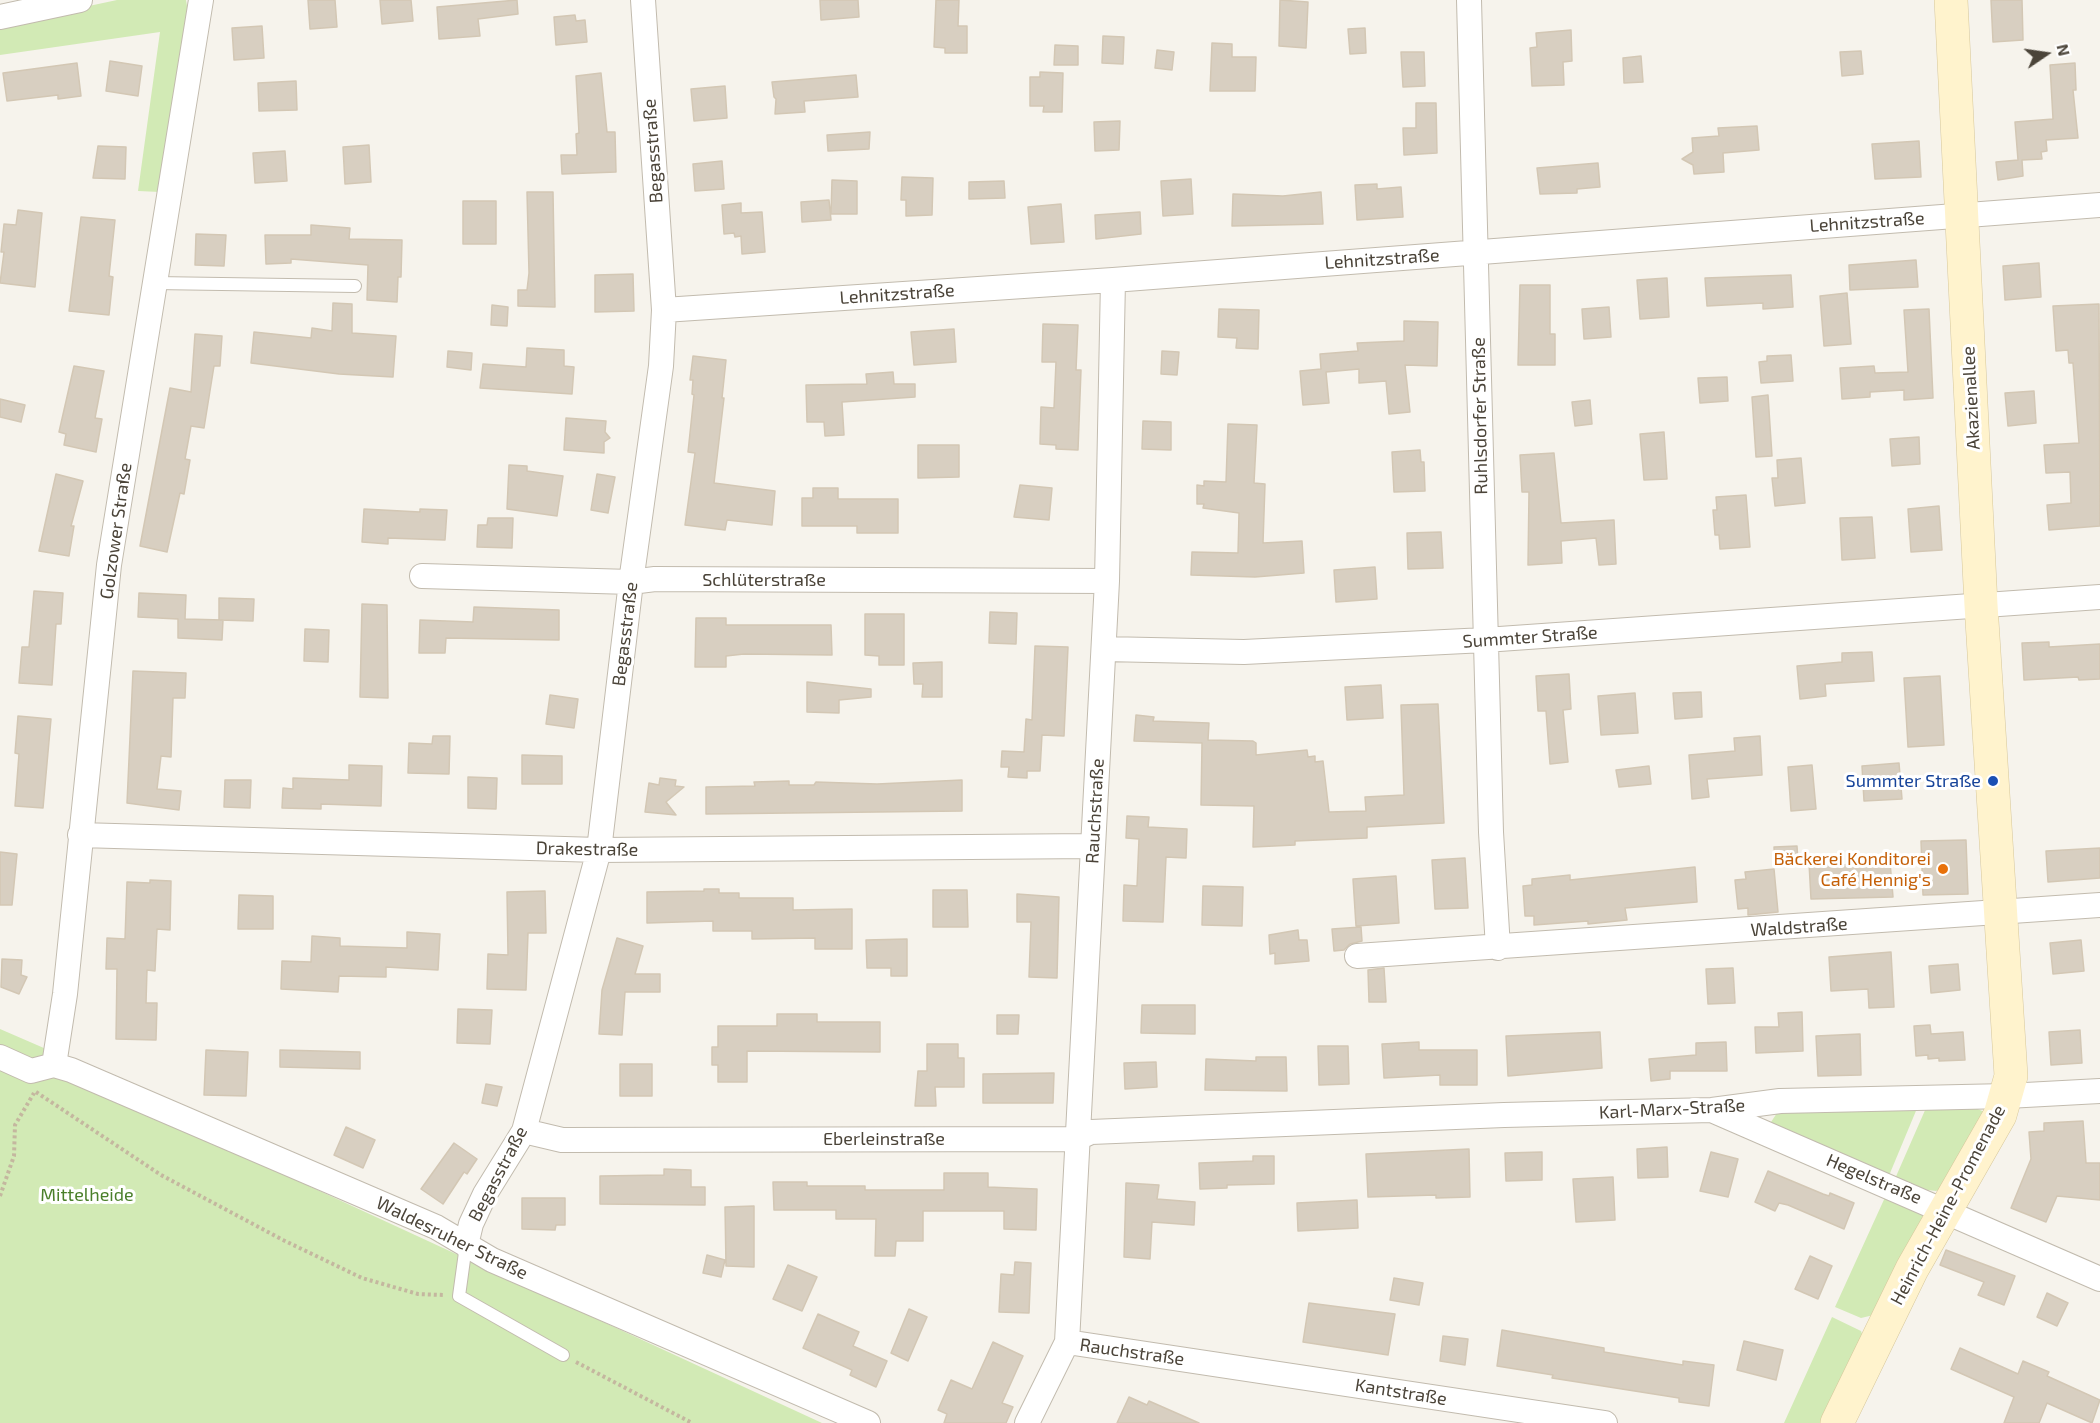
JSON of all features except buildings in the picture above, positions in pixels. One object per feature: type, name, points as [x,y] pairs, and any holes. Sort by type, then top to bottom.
[{"type":"street","points":[[0,17],[80,0]]},
{"type":"street","name":"Golzower Straße","points":[[54,1065],[65,994],[109,565],[201,0]]},
{"type":"street","name":"Begasstraße","points":[[466,1245],[471,1224],[485,1194],[524,1131],[599,850],[631,582],[661,366],[664,310],[643,0]]},
{"type":"street","name":"Ruhlsdorfer Straße","points":[[1468,0],[1491,832],[1498,948]]},
{"type":"street","name":"Akazienallee","points":[[1951,0],[1981,605],[1994,796]]},
{"type":"street","name":"Lehnitzstraße","points":[[664,310],[1113,280],[2100,205]]},
{"type":"street","name":"Rauchstraße","points":[[1027,1423],[1067,1342],[1107,581],[1113,280]]},
{"type":"street","name":"Schlüterstraße","points":[[422,576],[631,582],[655,579],[1107,581]]},
{"type":"street","name":"Summter Straße","points":[[1104,649],[1244,652],[1485,640],[2100,597]]},
{"type":"street","name":"Heinrich-Heine-Promenade","points":[[1837,1423],[1880,1332],[1945,1210],[2000,1115],[2007,1096],[2011,1076],[1994,796]]},
{"type":"street","name":"Drakestraße","points":[[80,835],[599,850],[1093,846]]},
{"type":"street","name":"Waldstraße","points":[[1357,956],[2100,905]]},
{"type":"street","name":"Waldesruher Straße","points":[[0,1057],[31,1071],[54,1065],[71,1070],[436,1227],[492,1260],[868,1423]]},
{"type":"street","name":"Karl-Marx-Straße","points":[[1243,1126],[1504,1114],[1712,1110],[1780,1101],[2007,1096],[2100,1091]]},
{"type":"street","name":"Hegelstraße","points":[[1712,1110],[2100,1279]]},
{"type":"street","name":"Eberleinstraße","points":[[524,1131],[562,1140],[1076,1139],[1092,1132],[1243,1126]]},
{"type":"street","name":"Rauchstraße","points":[[1067,1342],[1197,1361]]},
{"type":"street","name":"Kantstraße","points":[[1197,1361],[1605,1423]]},
{"type":"lane","points":[[155,283],[355,286]]},
{"type":"lane","points":[[466,1245],[459,1296],[563,1355]]},
{"type":"path","points":[[0,1196],[14,1156],[15,1125],[54,1065]]},
{"type":"path","points":[[35,1091],[161,1175],[362,1278],[418,1294],[459,1296]]},
{"type":"path","points":[[563,1355],[692,1423]]},
{"type":"green space","points":[[117,0],[186,0],[188,12],[160,192],[138,191],[160,32],[0,55],[0,25]]},
{"type":"green space","name":"Mittelheide","points":[[0,1029],[90,1068],[205,1138],[822,1423],[0,1423]]},
{"type":"green space","points":[[1918,1106],[1888,1178],[1771,1128],[1771,1122],[1777,1113]]},
{"type":"green space","points":[[1971,1106],[1989,1114],[1949,1185],[1936,1191],[1894,1181],[1926,1108]]},
{"type":"green space","points":[[1887,1193],[1921,1209],[1925,1225],[1878,1314],[1861,1318],[1835,1307]]},
{"type":"green space","points":[[1832,1317],[1861,1331],[1866,1345],[1828,1423],[1784,1423]]},
{"type":"place","name":"Summter Straße","points":[[1993,781]]},
{"type":"place","name":"Bäckerei Konditorei Café Hennig's","points":[[1943,869]]}]
